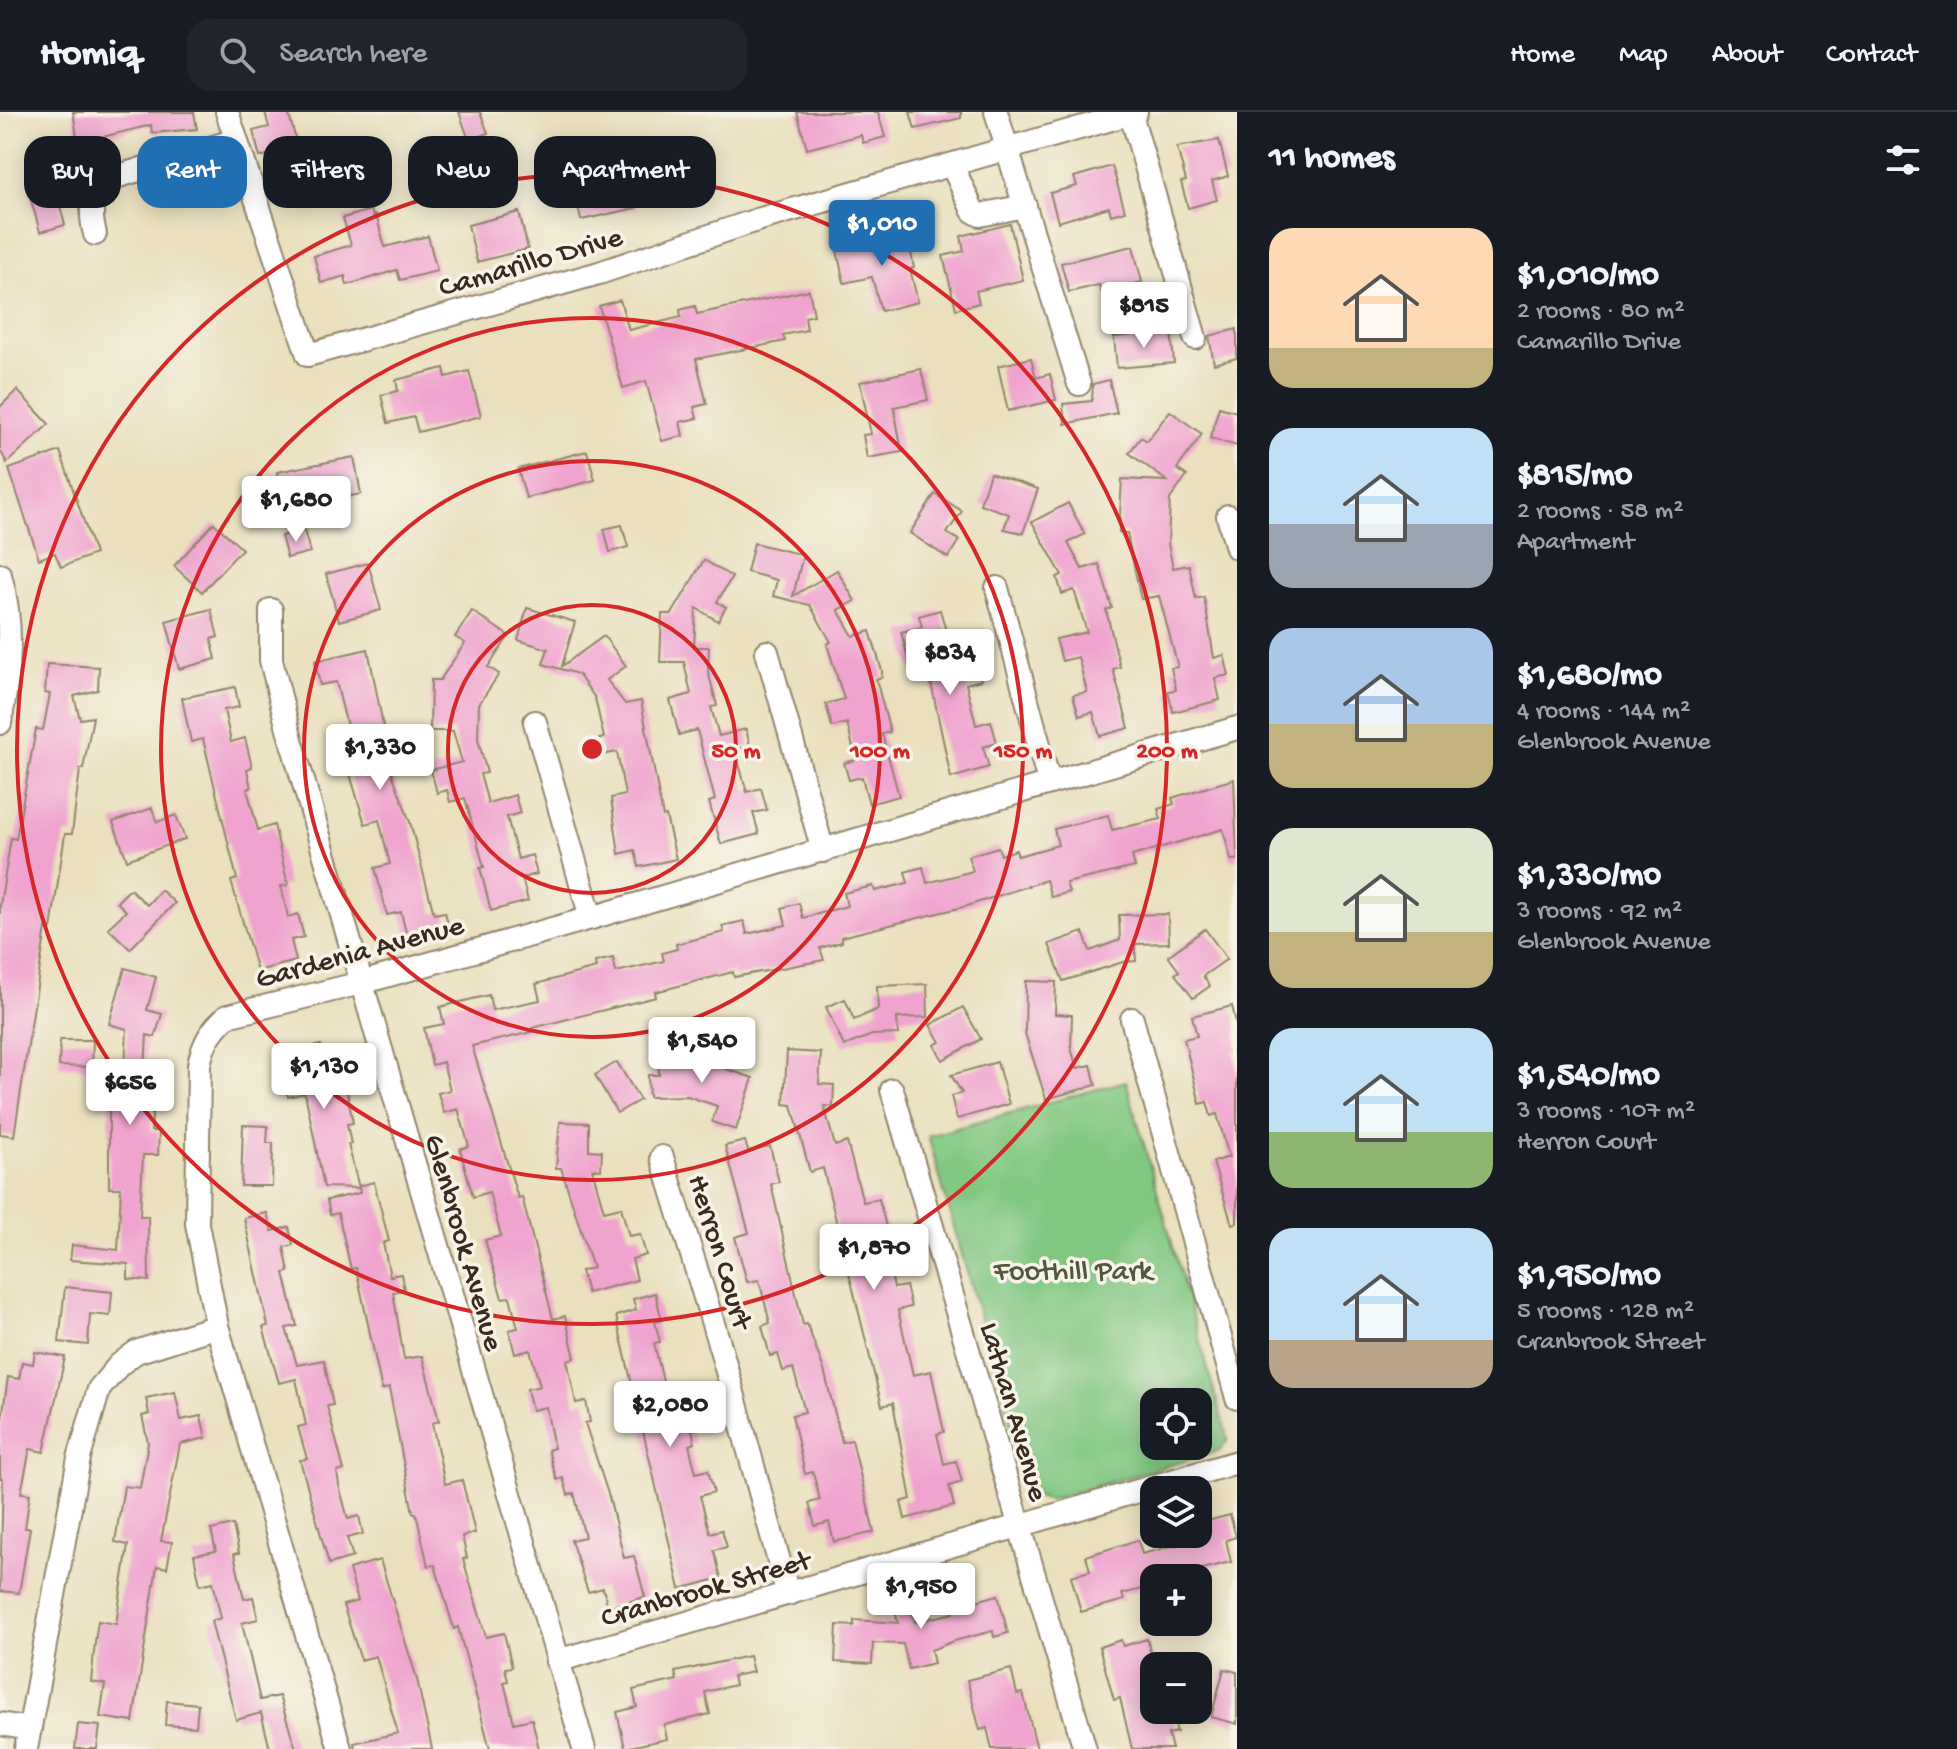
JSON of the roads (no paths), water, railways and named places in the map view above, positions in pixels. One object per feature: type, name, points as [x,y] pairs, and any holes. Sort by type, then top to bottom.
[{"type":"street","points":[[227,112],[235,136]]},
{"type":"street","points":[[996,112],[1079,384]]},
{"type":"street","points":[[1133,113],[1195,338]]},
{"type":"street","name":"Camarillo Drive","points":[[247,173],[308,355],[599,273],[757,220],[1133,113]]},
{"type":"street","points":[[952,165],[973,211],[980,215],[1025,206]]},
{"type":"street","points":[[95,234],[90,209],[97,190],[106,180],[137,170]]},
{"type":"street","points":[[1228,516],[1237,548]]},
{"type":"street","points":[[0,575],[6,597],[10,653],[0,723]]},
{"type":"street","points":[[997,588],[1049,782]]},
{"type":"street","name":"Glenbrook Avenue","points":[[271,610],[271,660],[361,983],[584,1749]]},
{"type":"street","points":[[767,652],[823,851]]},
{"type":"street","points":[[535,722],[591,918]]},
{"type":"street","name":"Gardenia Avenue","points":[[340,1749],[217,1326],[197,1224],[199,1065],[203,1046],[227,1016],[361,983],[591,918],[1237,728]]},
{"type":"street","points":[[1132,1019],[1237,1398]]},
{"type":"street","name":"Lathan Avenue","points":[[892,1090],[1085,1749]]},
{"type":"street","name":"Herron Court","points":[[662,1157],[722,1353],[788,1594]]},
{"type":"street","points":[[0,1724],[28,1739],[79,1458],[99,1389],[119,1365],[136,1352],[217,1326]]},
{"type":"street","name":"Cranbrook Street","points":[[557,1661],[1237,1462]]},
{"type":"park label","name":"Foothill Park","points":[[1073,1269]]}]
